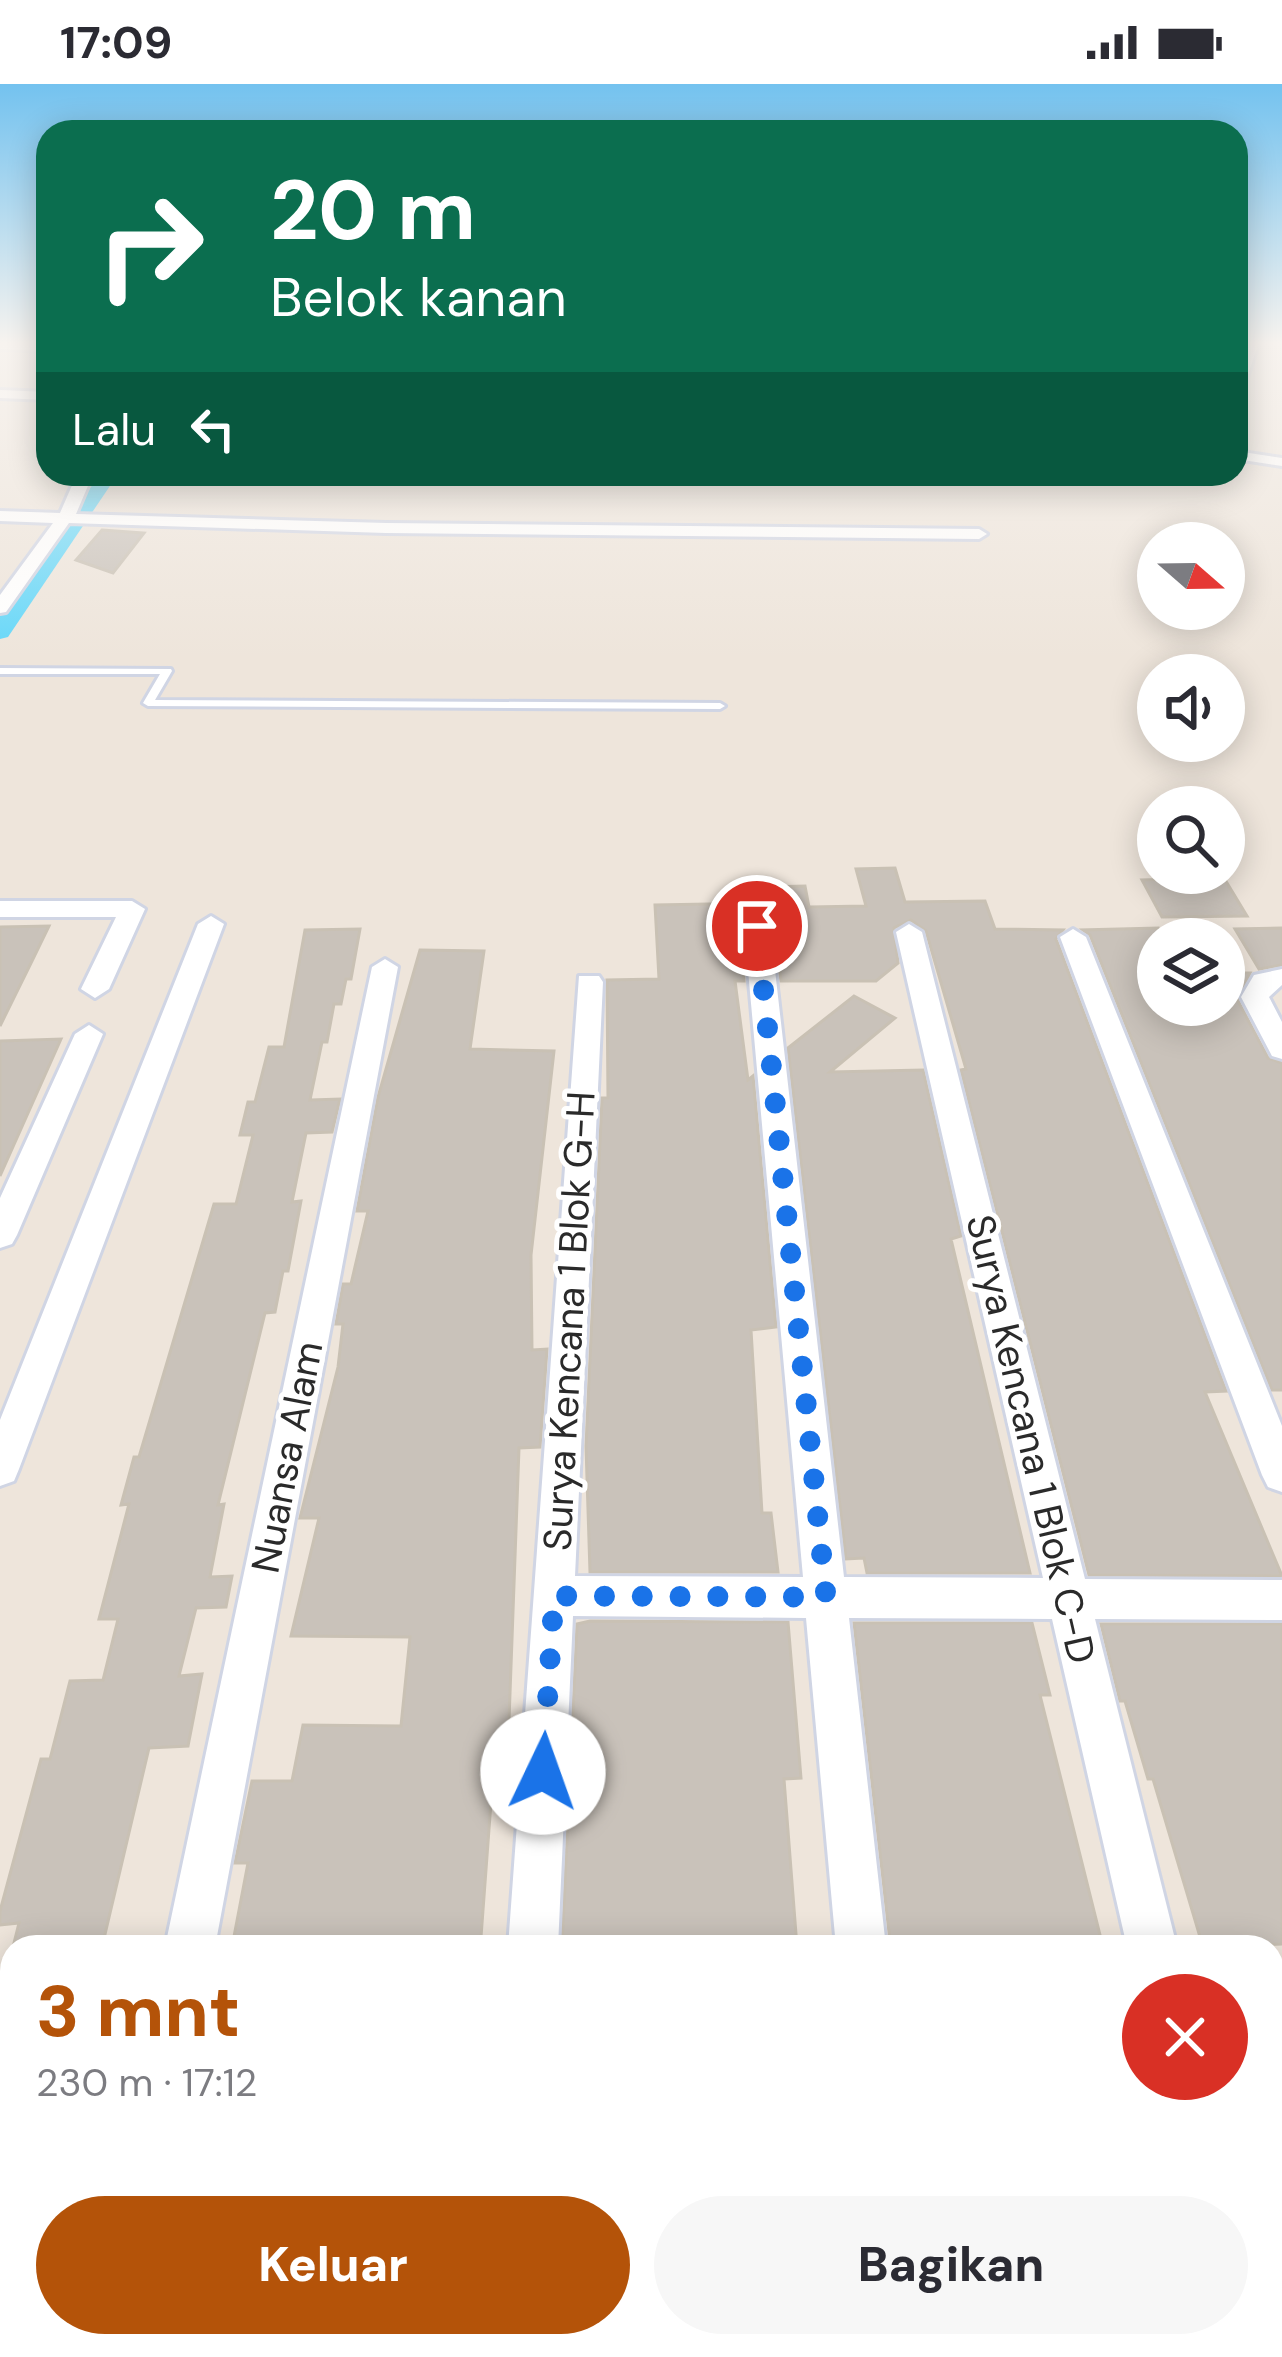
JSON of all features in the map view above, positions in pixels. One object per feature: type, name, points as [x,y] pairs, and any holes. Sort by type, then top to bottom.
[{"type":"street","points":[[1248,456],[1281,459]]},
{"type":"street","points":[[0,608],[72,521],[82,486]]},
{"type":"street","points":[[0,516],[72,521],[979,534]]},
{"type":"street","points":[[0,909],[132,909],[95,989]]},
{"type":"street","points":[[0,1469],[211,923]]},
{"type":"street","points":[[757,926],[860,1935]]},
{"type":"street","name":"Surya Kencana 1 Blok C-D","points":[[909,932],[1149,1935]]},
{"type":"street","points":[[1073,937],[1282,1475]]},
{"type":"street","name":"Nuansa Alam","points":[[192,1935],[385,967]]},
{"type":"street","points":[[1282,977],[1264,981],[1255,997],[1282,1049]]},
{"type":"street","name":"Surya Kencana 1 Blok G-H","points":[[534,1935],[589,982]]},
{"type":"street","points":[[0,1235],[89,1034]]},
{"type":"street","points":[[554,1596],[1282,1600]]},
{"type":"lane","points":[[0,671],[167,670],[148,703],[720,706]]},
{"type":"building","points":[[102,530],[144,533],[113,573],[76,560]]},
{"type":"building","points":[[895,868],[905,902],[985,901],[995,929],[1063,930],[1056,939],[1226,1391],[1205,1392],[1282,1576],[1089,1575],[961,1070],[966,1069],[926,931],[911,920],[894,928],[898,963],[876,981],[781,981],[774,926],[759,914],[740,926],[744,981],[735,981],[748,1080],[753,1076],[776,1327],[751,1330],[762,1513],[771,1513],[778,1572],[590,1572],[586,1446],[602,1098],[608,1098],[607,980],[659,979],[655,905],[770,903],[767,887],[805,886],[809,907],[866,906],[856,869]]},
{"type":"building","points":[[1150,894],[1234,894],[1247,916],[1162,917]]},
{"type":"building","points":[[49,926],[31,963],[0,1026],[0,927]]},
{"type":"building","points":[[1282,928],[1282,965],[1259,969],[1245,946],[1245,929]]},
{"type":"building","points":[[360,929],[351,979],[346,979],[341,1004],[334,1004],[310,1100],[340,1099],[332,1132],[306,1133],[292,1202],[301,1201],[288,1271],[283,1271],[275,1312],[265,1313],[218,1505],[224,1504],[210,1577],[232,1576],[226,1607],[196,1608],[179,1676],[202,1674],[188,1746],[149,1748],[105,1935],[16,1935],[19,1923],[0,1925],[0,1911],[41,1759],[50,1759],[70,1681],[103,1680],[118,1619],[99,1619],[129,1504],[121,1505],[214,1204],[236,1204],[253,1135],[240,1135],[248,1102],[255,1102],[269,1047],[284,1047],[305,930]]},
{"type":"building","points":[[1137,929],[1137,1026],[1245,1026],[1245,1014],[1268,1058],[1282,1063],[1282,1390],[1272,1390],[1090,935],[1083,930]]},
{"type":"building","points":[[420,950],[484,951],[470,1049],[554,1051],[531,1255],[532,1350],[547,1349],[540,1447],[519,1448],[507,1775],[493,1775],[481,1935],[234,1935],[248,1863],[235,1863],[252,1781],[292,1781],[303,1725],[401,1726],[410,1637],[291,1636],[319,1518],[300,1518],[338,1367],[343,1324],[336,1324],[343,1284],[351,1284],[368,1211],[357,1211],[378,1097]]},
{"type":"building","points":[[854,996],[895,1018],[830,1072],[923,1070],[961,1236],[951,1239],[1030,1573],[867,1573],[864,1558],[846,1559],[788,1048]]},
{"type":"building","points":[[61,1039],[0,1176],[0,1041]]},
{"type":"building","points":[[788,1622],[801,1778],[784,1779],[796,1935],[563,1935],[577,1624]]},
{"type":"building","points":[[854,1623],[1032,1623],[1050,1695],[1040,1695],[1100,1935],[889,1935]]},
{"type":"building","points":[[1101,1624],[1282,1624],[1282,1935],[1199,1935],[1153,1779],[1148,1779],[1125,1701],[1120,1701]]},
{"type":"waterway","points":[[0,632],[101,486]]},
{"type":"route","points":[[543,1772],[554,1596],[826,1597],[757,926]]}]
